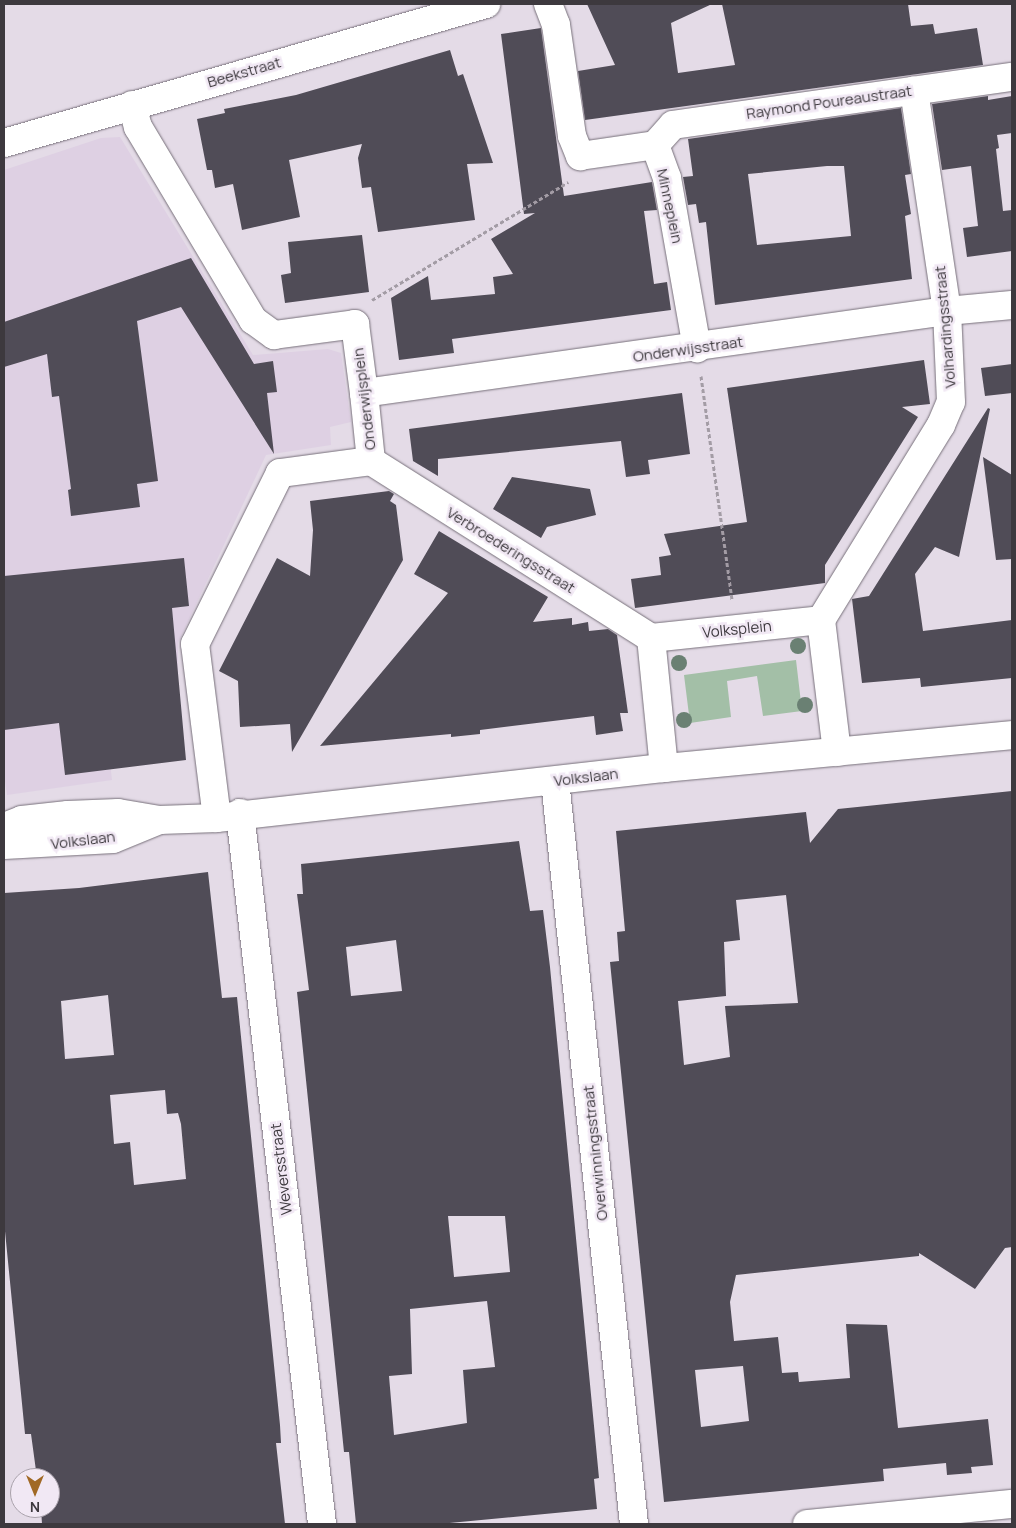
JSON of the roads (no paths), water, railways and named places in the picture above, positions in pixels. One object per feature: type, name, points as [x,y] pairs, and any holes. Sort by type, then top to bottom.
[{"type":"street","name":"Beekstraat","points":[[4,143],[132,104],[486,4]]},
{"type":"street","points":[[548,4],[556,25],[572,136],[580,156],[654,145]]},
{"type":"street","name":"Raymond Poureaustraat","points":[[654,145],[673,125],[1012,77]]},
{"type":"street","name":"Volhardingsstraat","points":[[821,620],[941,425],[951,402],[946,311],[914,90]]},
{"type":"street","name":"Onderwijsplein","points":[[132,104],[138,127],[254,320],[274,335],[355,324],[371,461],[280,473],[195,644],[228,816]]},
{"type":"street","name":"Minneplein","points":[[654,145],[667,178],[697,348]]},
{"type":"street","name":"Onderwijsstraat","points":[[364,393],[697,348],[946,311],[1012,305]]},
{"type":"street","name":"Verbroederingsstraat","points":[[371,461],[651,638]]},
{"type":"street","points":[[821,620],[836,752]]},
{"type":"street","name":"Volksplein","points":[[651,638],[821,620]]},
{"type":"street","points":[[651,638],[664,768]]},
{"type":"street","name":"Volkslaan","points":[[4,827],[22,820],[68,815],[118,813],[159,820],[228,816],[664,768],[1012,735]]},
{"type":"street","name":"Overwinningsstraat","points":[[555,781],[634,1524]]},
{"type":"street","name":"Weversstraat","points":[[228,816],[322,1524]]},
{"type":"street","name":"Volkslaan","points":[[4,846],[113,839],[159,820]]},
{"type":"street","points":[[807,1524],[1012,1504]]}]
